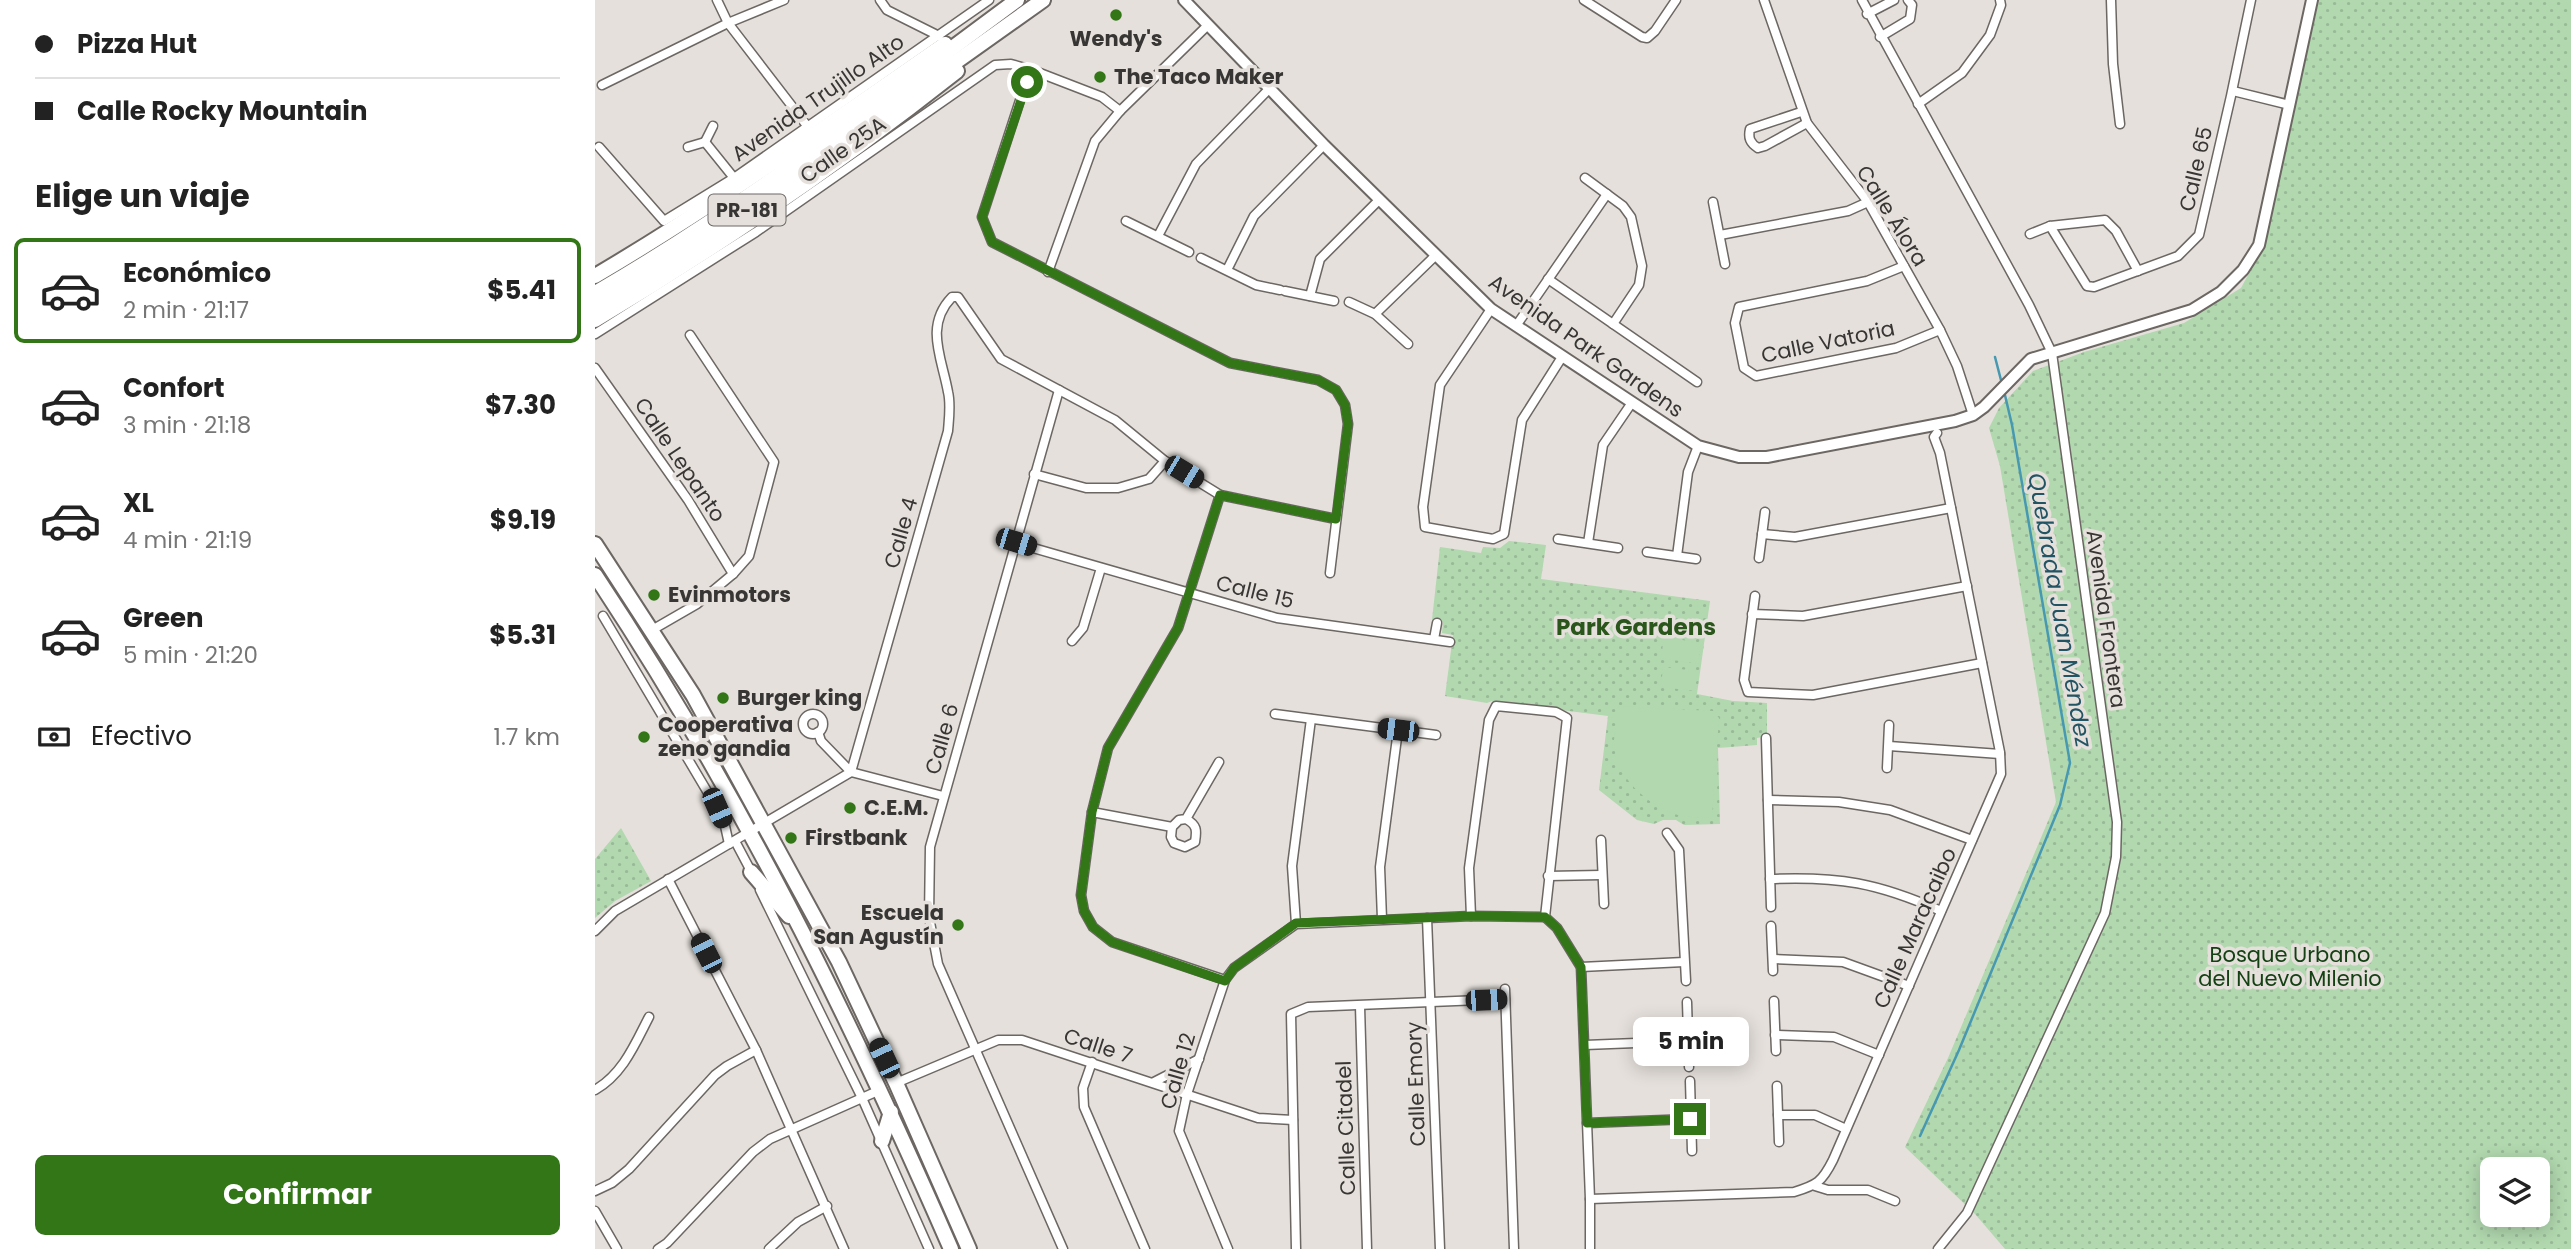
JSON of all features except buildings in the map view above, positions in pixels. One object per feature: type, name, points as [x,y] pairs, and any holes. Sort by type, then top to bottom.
[{"type":"highway","points":[[595,276],[744,184],[1005,0]]},
{"type":"highway","name":"PR-181","points":[[595,306],[734,219],[890,102],[1017,0]]},
{"type":"highway","name":"PR-181","points":[[595,293],[740,202],[1043,2]]},
{"type":"highway","points":[[595,320],[727,239],[797,190],[971,61],[999,31]]},
{"type":"highway","points":[[595,544],[693,695],[839,962],[969,1249]]},
{"type":"highway","points":[[595,575],[669,692],[751,832],[803,930],[891,1112],[951,1249]]},
{"type":"highway","points":[[751,872],[803,930]]},
{"type":"highway","points":[[882,1142],[891,1112]]},
{"type":"street","points":[[717,0],[728,23],[808,127]]},
{"type":"street","points":[[602,85],[728,23],[784,0]]},
{"type":"street","points":[[880,0],[887,10],[939,36]]},
{"type":"street","name":"Avenida Trujillo Alto","points":[[599,147],[664,221],[734,178],[989,0]]},
{"type":"street","name":"Avenida Park Gardens","points":[[1185,0],[1324,145],[1491,309],[1698,446],[1739,457],[1767,457],[1937,429],[1973,415],[2031,359],[2192,310],[2221,292],[2243,270],[2259,245],[2312,0]]},
{"type":"street","points":[[1584,0],[1647,38],[1655,31],[1676,0]]},
{"type":"street","name":"Calle Álora","points":[[1764,0],[1801,112],[1868,202],[1940,330],[1957,366],[1973,415]]},
{"type":"street","name":"Avenida Frontera","points":[[1862,0],[1867,14],[2029,305],[2052,353],[2117,822],[2116,857],[2105,912],[1967,1213],[1944,1247]]},
{"type":"street","points":[[1867,14],[1894,0]]},
{"type":"street","points":[[1880,37],[1910,19],[1912,5],[1908,0]]},
{"type":"street","points":[[1918,104],[1962,73],[1990,35],[2001,5],[2000,0]]},
{"type":"street","points":[[2111,0],[2113,64],[2120,124]]},
{"type":"street","name":"Calle 65","points":[[2050,226],[2087,286],[2100,285],[2178,256],[2199,235],[2251,0]]},
{"type":"street","points":[[1048,272],[1095,141],[1120,111],[1207,24]]},
{"type":"street","name":"Calle 25A","points":[[595,334],[756,232],[995,65],[1011,64],[1032,70],[1102,97],[1120,111]]},
{"type":"street","points":[[1027,82],[982,217],[992,242],[1230,363],[1318,380],[1336,390],[1345,405],[1348,424],[1330,573]]},
{"type":"street","points":[[1158,236],[1196,164],[1269,89]]},
{"type":"street","points":[[2232,91],[2290,105]]},
{"type":"street","points":[[1801,112],[1750,128],[1748,136],[1751,144],[1758,148],[1765,146],[1807,123]]},
{"type":"street","points":[[688,147],[705,142],[713,126]]},
{"type":"street","points":[[705,142],[734,178]]},
{"type":"street","points":[[1227,270],[1254,216],[1324,145]]},
{"type":"street","points":[[1585,178],[1623,206],[1631,217],[1642,266],[1639,285],[1613,324]]},
{"type":"street","points":[[1516,326],[1607,194]]},
{"type":"street","points":[[1310,296],[1320,259],[1379,200]]},
{"type":"street","points":[[1713,202],[1725,264]]},
{"type":"street","points":[[1720,235],[1848,211],[1868,202]]},
{"type":"street","points":[[2030,234],[2050,226],[2105,220],[2116,231],[2138,271]]},
{"type":"street","points":[[1126,221],[1189,252]]},
{"type":"street","points":[[1375,314],[1436,255]]},
{"type":"street","points":[[1201,258],[1256,285],[1334,301]]},
{"type":"street","name":"Calle Vatoria","points":[[1904,267],[1867,281],[1739,307],[1735,323],[1744,368],[1756,376],[1896,348],[1940,330]]},
{"type":"street","points":[[1548,279],[1697,382]]},
{"type":"street","name":"Calle 4","points":[[851,772],[948,431],[949,395],[935,337],[943,307],[952,297],[958,297],[1001,359],[1059,390]]},
{"type":"street","points":[[1349,302],[1375,314],[1408,344]]},
{"type":"street","points":[[1491,309],[1440,385],[1423,507],[1425,527],[1493,539],[1504,534],[1521,420],[1562,357]]},
{"type":"street","points":[[652,630],[697,604],[733,574],[749,556],[774,462],[690,335]]},
{"type":"street","name":"Calle Lepanto","points":[[595,368],[688,500],[733,574]]},
{"type":"street","points":[[1059,390],[1115,420],[1165,461],[1220,495],[1336,519]]},
{"type":"street","name":"Calle 6","points":[[1059,390],[930,847],[929,917],[938,964],[1063,1249]]},
{"type":"street","points":[[1588,543],[1602,445],[1631,404]]},
{"type":"street","name":"Calle Maracaibo","points":[[1815,1186],[1826,1175],[2001,774],[2000,754],[1937,429]]},
{"type":"street","points":[[1677,556],[1688,472],[1698,446]]},
{"type":"street","points":[[1034,474],[1086,488],[1118,488],[1149,479],[1165,461]]},
{"type":"street","points":[[1220,495],[1191,594],[1178,628],[1108,748],[1092,812],[1081,895],[1084,911],[1093,927],[1112,942],[1225,981],[1234,968],[1296,923],[1471,916],[1545,917],[1557,928],[1581,967],[1590,1249]]},
{"type":"street","points":[[1762,534],[1795,537],[1951,508]]},
{"type":"street","points":[[1759,558],[1765,513]]},
{"type":"street","points":[[1558,539],[1618,548]]},
{"type":"street","name":"Calle 15","points":[[1016,542],[1277,618],[1450,642]]},
{"type":"street","points":[[1647,551],[1696,559]]},
{"type":"street","points":[[1072,641],[1083,628],[1101,568]]},
{"type":"street","points":[[1752,614],[1803,616],[1967,586]]},
{"type":"street","points":[[1755,596],[1744,680],[1748,692],[1813,695],[1982,663]]},
{"type":"street","points":[[617,608],[599,618],[717,808],[732,843],[751,872],[863,1098],[929,1249]]},
{"type":"street","points":[[1434,639],[1437,623]]},
{"type":"street","points":[[1471,916],[1469,868],[1489,720],[1496,706],[1556,712],[1567,718],[1545,917]]},
{"type":"street","points":[[1275,713],[1436,735]]},
{"type":"street","points":[[1296,923],[1292,866],[1311,719]]},
{"type":"street","points":[[1887,768],[1889,725]]},
{"type":"street","points":[[1381,919],[1380,867],[1398,730]]},
{"type":"street","points":[[818,732],[821,741],[851,772],[943,796]]},
{"type":"street","points":[[1766,738],[1771,907]]},
{"type":"street","points":[[1889,746],[2000,754]]},
{"type":"street","points":[[1186,818],[1197,830],[1195,842],[1185,847],[1174,843],[1171,837],[1172,827],[1179,820],[1186,818],[1219,762]]},
{"type":"street","points":[[595,930],[615,911],[851,772]]},
{"type":"street","points":[[1767,800],[1839,802],[1890,810],[1972,840]]},
{"type":"street","points":[[1092,812],[1172,827]]},
{"type":"street","points":[[1667,832],[1679,850],[1686,981]]},
{"type":"street","points":[[1601,840],[1604,904]]},
{"type":"street","points":[[1548,876],[1601,874]]},
{"type":"street","points":[[1770,879],[1814,877],[1857,882],[1906,896],[1941,911]]},
{"type":"street","points":[[668,880],[756,1050],[844,1249]]},
{"type":"street","name":"Calle Emory","points":[[1427,918],[1440,1249]]},
{"type":"street","points":[[1771,926],[1773,971]]},
{"type":"street","points":[[1773,959],[1843,962],[1909,986]]},
{"type":"street","points":[[1581,967],[1684,962]]},
{"type":"street","name":"Calle 12","points":[[1225,981],[1187,1094],[1179,1131],[1228,1249]]},
{"type":"street","points":[[1504,989],[1514,1249]]},
{"type":"street","points":[[1296,1249],[1291,1014],[1308,1007],[1505,999]]},
{"type":"street","points":[[1774,1001],[1776,1051]]},
{"type":"street","points":[[1687,1002],[1689,1067]]},
{"type":"street","name":"Calle Citadel","points":[[1360,1006],[1367,1249]]},
{"type":"street","points":[[595,1090],[628,1058],[649,1017]]},
{"type":"street","points":[[1775,1035],[1834,1037],[1879,1055]]},
{"type":"street","name":"Calle 7","points":[[896,1083],[974,1048],[998,1040],[1022,1040],[1258,1118],[1293,1120]]},
{"type":"street","points":[[1585,1045],[1688,1041]]},
{"type":"street","points":[[595,1191],[628,1169],[715,1075],[756,1050]]},
{"type":"street","points":[[1153,1082],[1199,1059]]},
{"type":"street","points":[[1092,1062],[1083,1088],[1084,1107],[1145,1249]]},
{"type":"street","points":[[1690,1081],[1692,1151]]},
{"type":"street","points":[[1777,1086],[1779,1142]]},
{"type":"street","points":[[658,1249],[667,1243],[753,1152],[770,1139],[880,1090]]},
{"type":"street","points":[[1778,1115],[1815,1115],[1846,1129]]},
{"type":"street","points":[[1587,1123],[1690,1119]]},
{"type":"street","points":[[1590,1199],[1794,1192],[1815,1186],[1828,1190],[1868,1190],[1895,1201]]},
{"type":"street","points":[[769,1249],[798,1222],[827,1206]]},
{"type":"street","points":[[595,1211],[617,1249]]},
{"type":"green space","name":"Bosque Urbano del Nuevo Milenio","points":[[2319,0],[2571,0],[2571,1249],[2005,1249],[1975,1214],[1905,1147],[1948,1058],[2056,802],[2000,466],[1989,428],[1999,408],[2033,371],[2084,352],[2184,323],[2241,288],[2264,246]]},
{"type":"green space","points":[[1509,541],[1546,545],[1541,579],[1710,601],[1697,694],[1733,701],[1767,703],[1767,736],[1757,738],[1757,745],[1718,748],[1720,824],[1684,825],[1676,820],[1663,820],[1654,824],[1637,820],[1599,790],[1608,716],[1445,696],[1453,635],[1442,633],[1443,622],[1432,620],[1440,547],[1481,553],[1483,547],[1500,548]]},
{"type":"green space","points":[[1664,637],[1701,643],[1698,664],[1661,658]]},
{"type":"green space","points":[[1663,667],[1697,671],[1695,691],[1661,687]]},
{"type":"green space","points":[[1619,706],[1713,711],[1719,718],[1712,818],[1682,816],[1666,810],[1634,787],[1619,766],[1615,753]]},
{"type":"green space","points":[[621,828],[651,881],[615,901],[595,918],[595,859]]},
{"type":"waterway","name":"Quebrada Juan Méndez","points":[[1995,357],[2002,384]]},
{"type":"waterway","name":"Quebrada Juan Méndez","points":[[1920,1136],[1959,1050],[2060,805],[2070,763],[2004,391]]},
{"type":"place","name":"Wendy's","points":[[1116,15]]},
{"type":"place","name":"The Taco Maker","points":[[1100,77]]},
{"type":"place","name":"Evinmotors","points":[[654,595]]},
{"type":"place","name":"Burger king","points":[[723,698]]},
{"type":"place","name":"Cooperativa zeno gandia","points":[[644,737]]},
{"type":"place","name":"C.E.M.","points":[[850,808]]},
{"type":"place","name":"Firstbank","points":[[791,838]]},
{"type":"place","name":"Escuela San Agustín","points":[[958,925]]},
{"type":"district","name":"Park Gardens","points":[[1636,627]]},
{"type":"route","points":[[1027,82],[982,217],[992,242],[1230,363],[1318,380],[1336,390],[1345,405],[1348,424],[1336,519],[1220,495],[1191,594],[1178,628],[1108,748],[1092,812],[1081,895],[1084,911],[1093,927],[1112,942],[1225,981],[1234,968],[1296,923],[1471,916],[1545,917],[1557,928],[1581,967],[1587,1123],[1690,1119]]}]
